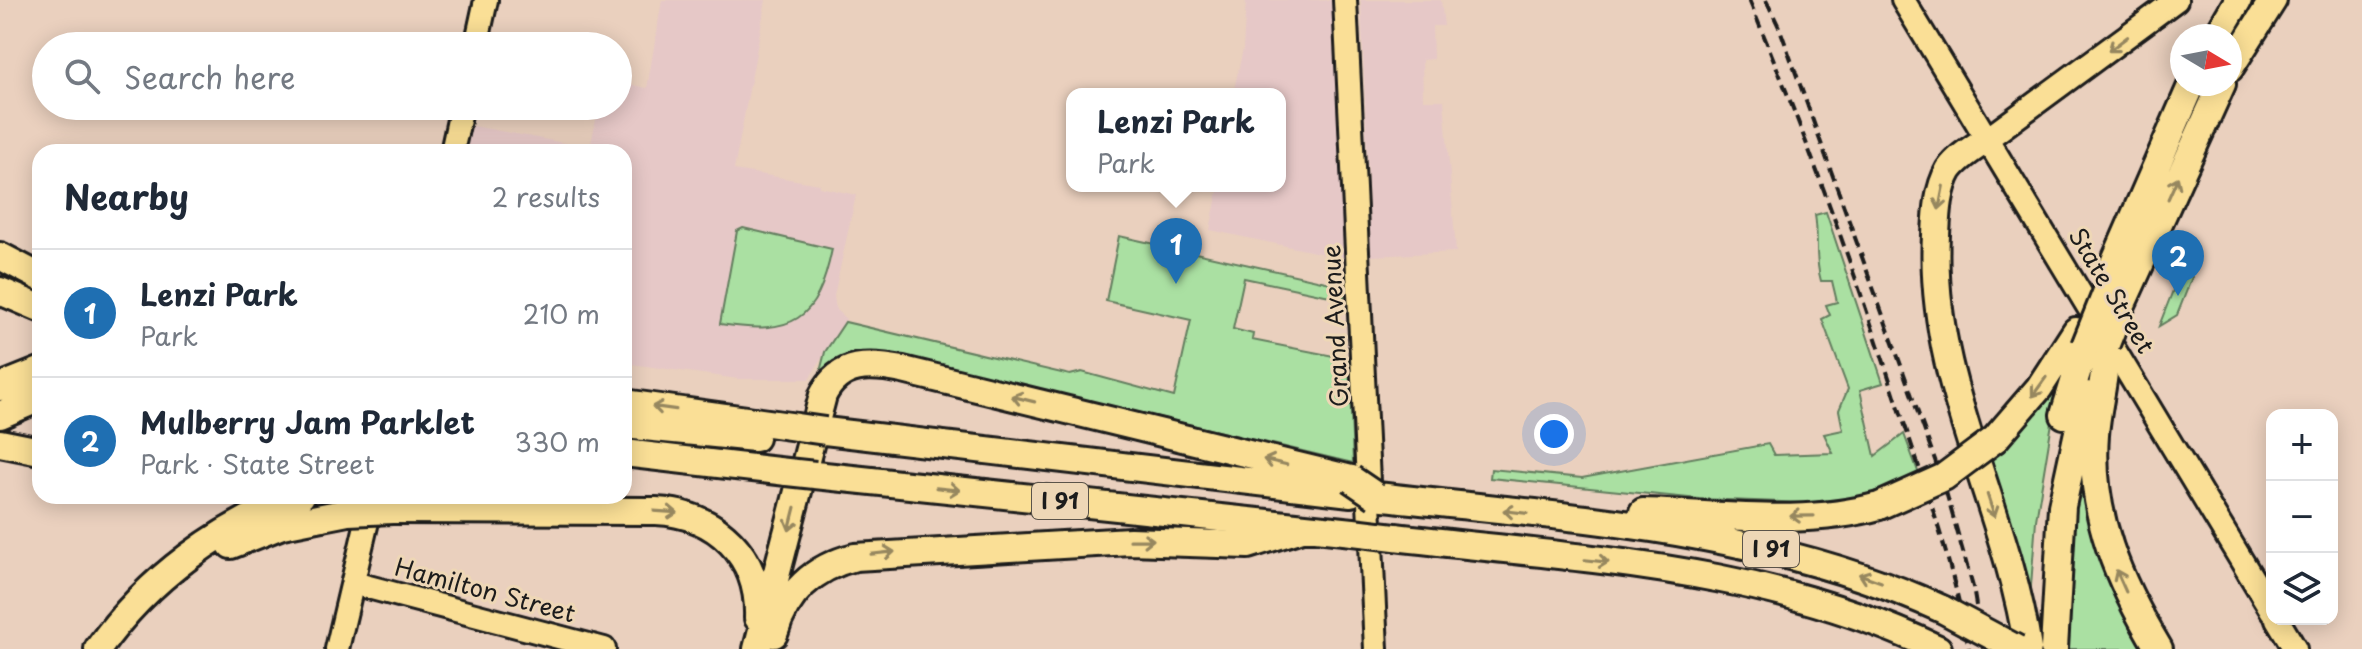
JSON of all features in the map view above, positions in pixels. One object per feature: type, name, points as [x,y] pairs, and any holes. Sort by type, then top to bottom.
[{"type":"highway","points":[[2224,24],[2238,0]]},
{"type":"highway","points":[[2242,49],[2273,0]]},
{"type":"highway","points":[[2054,649],[2065,485],[2093,352],[2111,287],[2187,96]]},
{"type":"highway","points":[[2111,287],[2215,96]]},
{"type":"highway","points":[[1987,139],[1953,165],[1942,187],[1936,244],[1937,298],[1950,374],[2014,582],[2028,649]]},
{"type":"highway","points":[[0,256],[32,273]]},
{"type":"highway","points":[[0,291],[32,305]]},
{"type":"highway","points":[[1593,521],[1634,511],[1800,517],[1839,514],[1879,506],[1944,477],[1995,439],[2039,388],[2093,352]]},
{"type":"highway","points":[[2039,649],[2044,535],[2050,481],[2067,404],[2093,352]]},
{"type":"highway","points":[[2093,352],[2094,449],[2102,523],[2122,584],[2159,649]]},
{"type":"highway","points":[[762,648],[823,395],[836,377],[857,366],[903,370],[1368,491]]},
{"type":"highway","points":[[0,387],[32,374]]},
{"type":"highway","points":[[0,415],[32,401]]},
{"type":"highway","points":[[632,404],[795,435]]},
{"type":"highway","points":[[632,425],[795,435]]},
{"type":"highway","name":"I 91","points":[[795,435],[823,438],[868,451],[961,448],[1368,491],[1707,535],[1783,551],[1858,574],[1942,609],[2017,649]]},
{"type":"highway","points":[[0,443],[32,449]]},
{"type":"highway","points":[[632,454],[689,461]]},
{"type":"highway","points":[[0,460],[32,466]]},
{"type":"highway","points":[[632,465],[689,461]]},
{"type":"highway","name":"I 91","points":[[689,461],[1353,532],[1736,580],[1842,609],[1938,649]]},
{"type":"highway","points":[[98,649],[133,607],[168,573],[224,533],[284,504]]},
{"type":"highway","points":[[133,607],[237,542],[282,525],[379,504]]},
{"type":"highway","points":[[417,504],[656,511],[688,515],[727,538],[751,569],[758,592],[762,648]]},
{"type":"highway","points":[[762,648],[803,583],[827,566],[855,557],[892,552],[1130,541],[1248,545],[1305,527]]},
{"type":"main road","points":[[479,32],[486,0]]},
{"type":"main road","name":"Grand Avenue","points":[[1345,0],[1376,649]]},
{"type":"main road","name":"State Street","points":[[1903,0],[2266,601]]},
{"type":"main road","points":[[1987,139],[2176,0]]},
{"type":"main road","points":[[454,144],[459,120]]},
{"type":"main road","points":[[337,649],[353,583],[383,504]]},
{"type":"main road","name":"Hamilton Street","points":[[353,583],[604,649]]},
{"type":"main road","points":[[2281,625],[2295,649]]},
{"type":"shaded area","points":[[662,0],[766,0],[734,170],[820,184],[820,187],[856,195],[834,296],[836,310],[846,319],[809,379],[738,379],[632,364],[632,144],[591,144],[596,120],[632,120],[632,85],[647,88]]},
{"type":"shaded area","points":[[1246,0],[1335,0],[1348,259],[1210,230],[1218,192],[1286,192],[1286,88],[1234,88],[1243,49]]},
{"type":"shaded area","points":[[1361,0],[1441,0],[1444,26],[1432,26],[1433,59],[1422,60],[1423,100],[1444,100],[1456,252],[1371,256]]},
{"type":"shaded area","points":[[468,125],[569,144],[464,144]]},
{"type":"green space","points":[[1826,212],[1883,383],[1860,390],[1875,456],[1904,434],[1920,477],[1876,495],[1807,503],[1699,499],[1490,478],[1491,469],[1582,478],[1768,444],[1774,455],[1833,453],[1824,434],[1843,430],[1839,410],[1848,389],[1822,319],[1830,315],[1826,305],[1837,302],[1832,281],[1821,281],[1818,264],[1815,215]]},
{"type":"green space","points":[[743,228],[832,249],[818,293],[798,318],[766,327],[720,324],[737,231]]},
{"type":"green space","points":[[1119,236],[1344,286],[1344,299],[1244,278],[1233,329],[1253,334],[1252,340],[1349,359],[1353,463],[891,354],[847,359],[824,373],[821,368],[825,352],[845,322],[1070,375],[1082,372],[1174,397],[1191,320],[1106,301]]},
{"type":"green space","points":[[2183,265],[2192,277],[2177,315],[2159,326]]},
{"type":"green space","points":[[2059,380],[2036,520],[2030,599],[1981,464]]},
{"type":"green space","points":[[2082,460],[2150,649],[2063,649],[2069,536]]},
{"type":"railway","points":[[1749,0],[1808,148],[1879,348],[1937,523],[1969,649]]},
{"type":"railway","points":[[1766,0],[1780,29],[1944,485],[1973,587],[1983,649]]},
{"type":"place","name":"Lenzi Park","points":[[1176,284]]},
{"type":"place","name":"Mulberry Jam Parklet","points":[[2178,296]]}]
